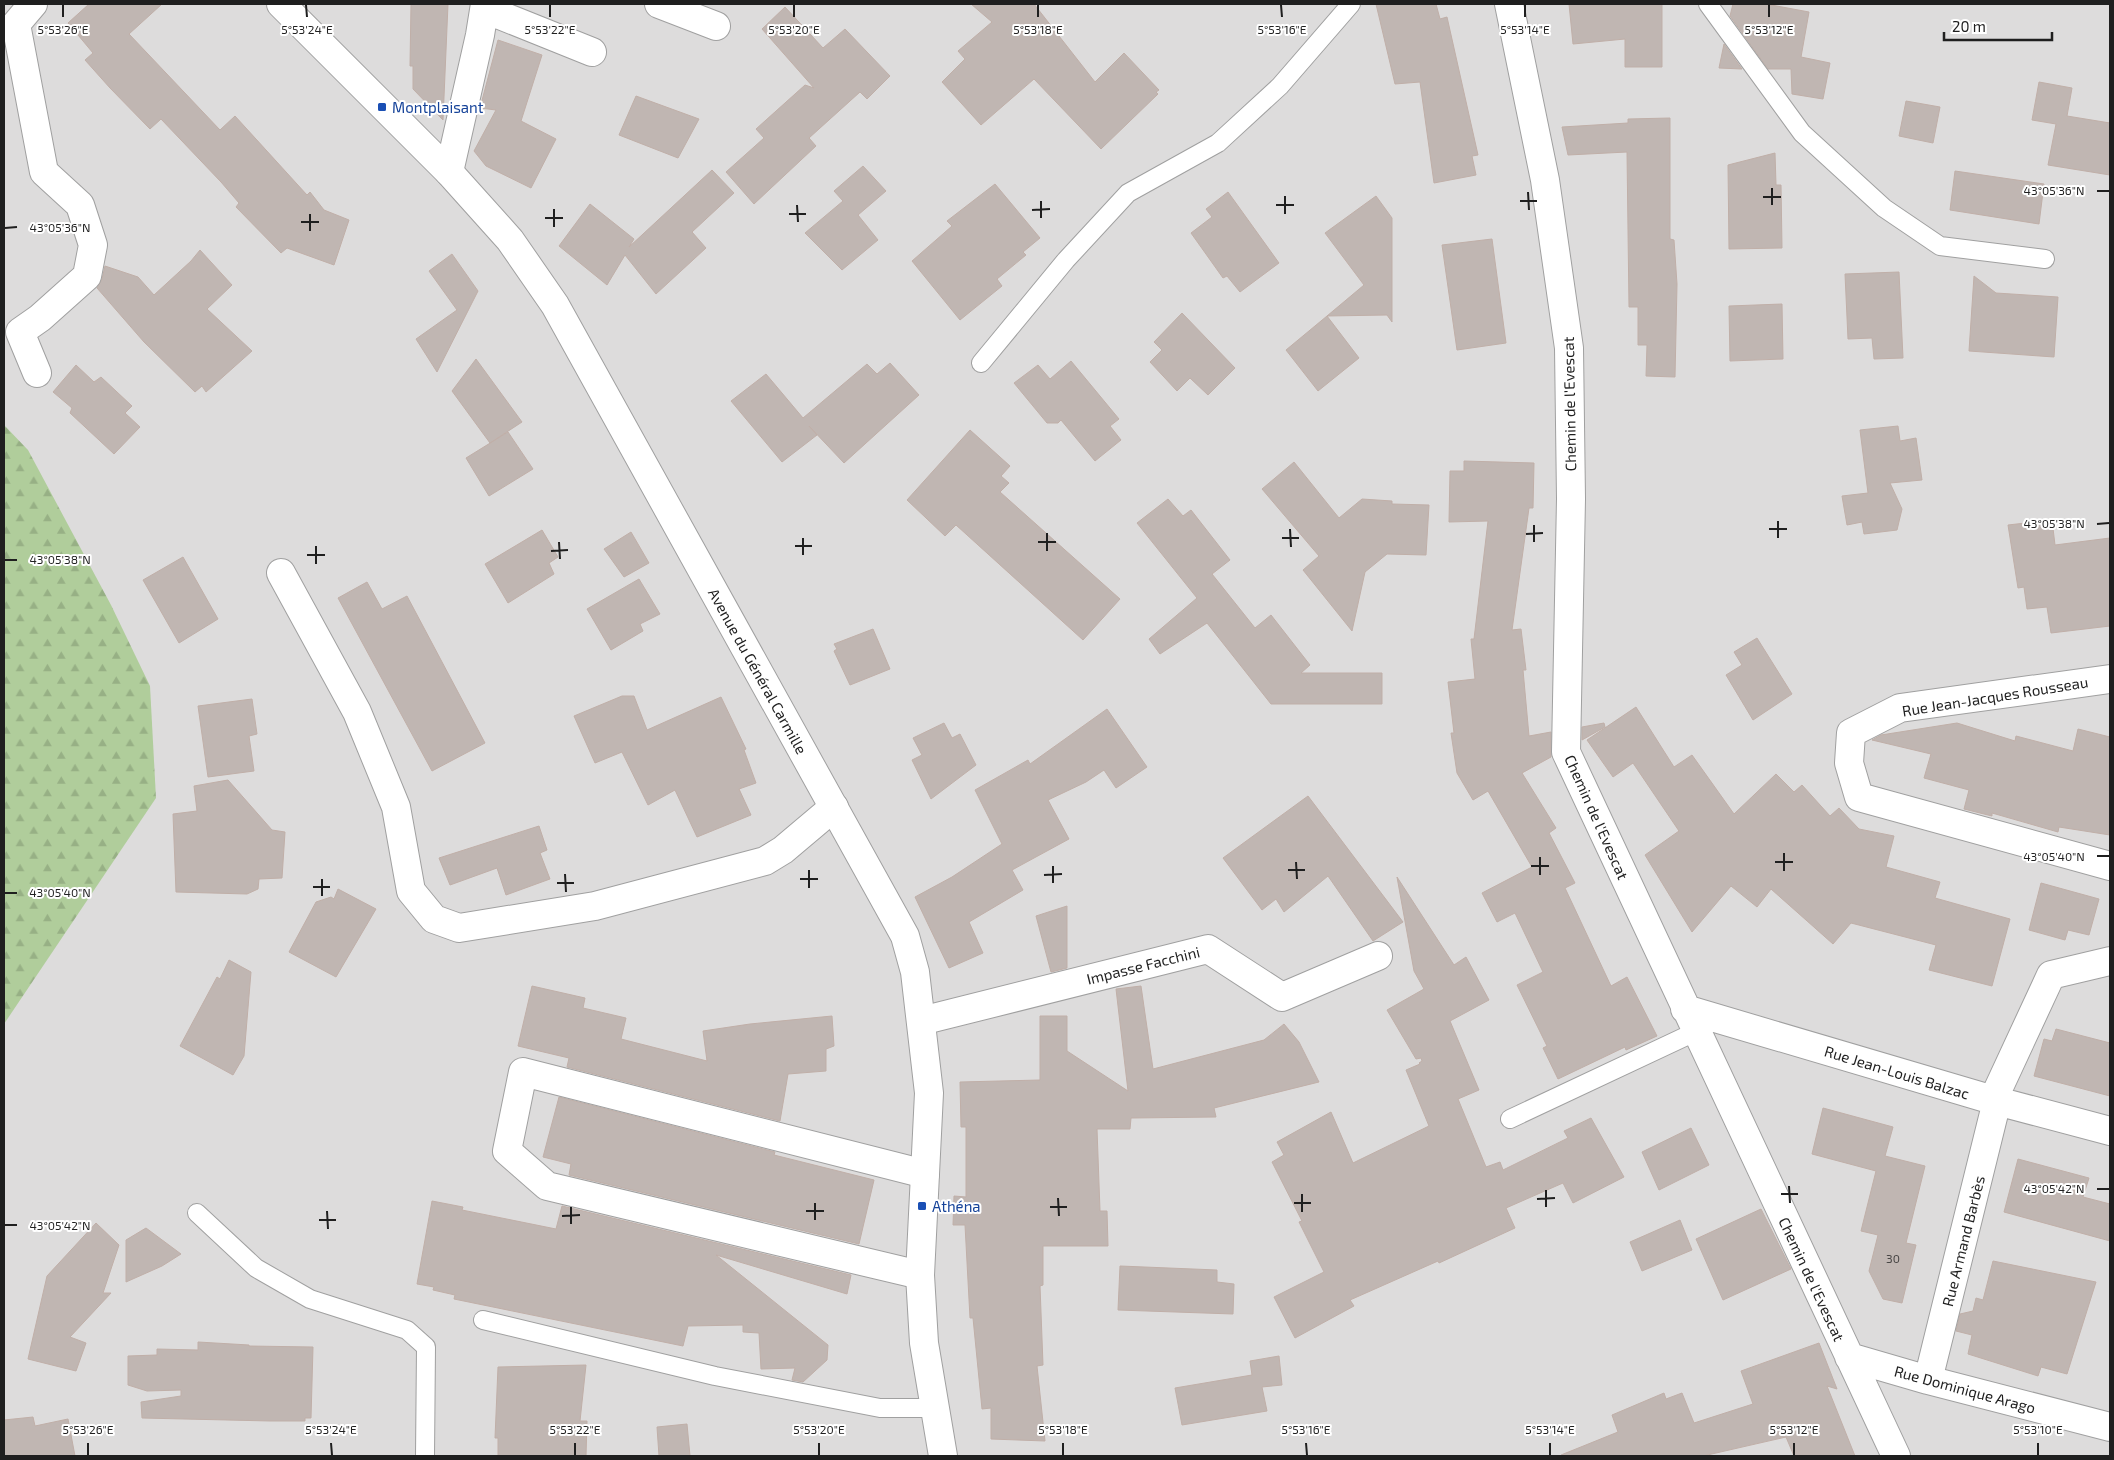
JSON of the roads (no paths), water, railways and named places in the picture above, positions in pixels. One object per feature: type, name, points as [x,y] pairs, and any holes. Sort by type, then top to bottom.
[{"type":"street","points":[[33,4],[16,24],[44,172],[80,205],[93,245],[87,276],[40,318],[20,332],[37,373]]},
{"type":"street","name":"Avenue du Général Carmille","points":[[280,4],[449,172],[510,240],[556,305],[905,936],[915,972],[929,1093],[920,1275],[924,1343],[943,1456]]},
{"type":"street","points":[[659,4],[716,26]]},
{"type":"street","name":"Chemin de l'Evescat","points":[[1509,4],[1545,180],[1569,348],[1571,499],[1566,752],[1896,1456]]},
{"type":"street","points":[[449,172],[485,7],[592,52]]},
{"type":"street","points":[[281,573],[357,712],[396,807],[411,892],[434,919],[459,928],[594,906],[765,861],[834,807]]},
{"type":"street","name":"Rue Jean-Jacques Rousseau","points":[[2110,679],[1900,708],[1851,733],[1849,763],[1859,797],[2110,866]]},
{"type":"street","name":"Impasse Facchini","points":[[921,1022],[1208,949],[1282,997],[1378,956]]},
{"type":"street","name":"Rue Armand Barbès","points":[[1928,1380],[1995,1101],[2051,975],[2110,961]]},
{"type":"street","name":"Rue Jean-Louis Balzac","points":[[1690,1020],[2110,1131]]},
{"type":"street","points":[[920,1275],[547,1186],[507,1151],[523,1072],[925,1174]]},
{"type":"street","name":"Rue Dominique Arago","points":[[1849,1357],[1928,1380],[2110,1427]]},
{"type":"lane","points":[[981,363],[1066,260],[1128,193],[1218,143],[1280,86],[1351,4]]},
{"type":"lane","points":[[1708,4],[1802,132],[1884,208],[1940,246],[2045,259]]},
{"type":"lane","points":[[1510,1119],[1690,1020]]},
{"type":"lane","points":[[197,1213],[256,1268],[310,1298],[407,1330],[426,1347],[425,1456]]},
{"type":"lane","points":[[483,1320],[715,1376],[880,1408],[935,1408]]},
{"type":"place","name":"Montplaisant","points":[[382,107]]},
{"type":"place","name":"Athéna","points":[[922,1206]]}]
